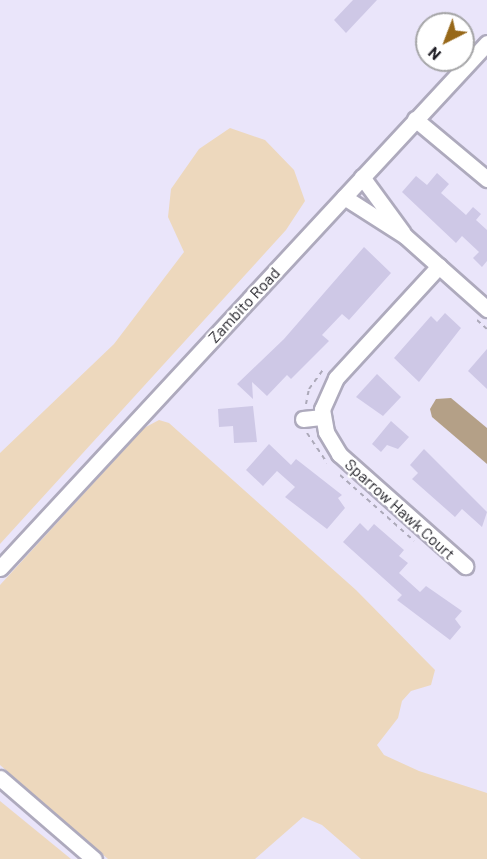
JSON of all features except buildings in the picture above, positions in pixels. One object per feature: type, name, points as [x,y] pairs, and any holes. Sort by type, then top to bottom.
[{"type":"street","name":"Zambito Road","points":[[0,568],[487,43]]},
{"type":"street","points":[[415,119],[487,179]]},
{"type":"street","points":[[362,177],[405,236]]},
{"type":"street","points":[[344,197],[405,236],[487,309]]},
{"type":"street","points":[[303,419],[323,417],[328,390],[336,378],[439,266]]},
{"type":"street","name":"Sparrow Hawk Court","points":[[323,417],[326,432],[339,454],[465,566]]},
{"type":"street","points":[[0,778],[78,853],[94,859]]},
{"type":"path","points":[[327,366],[309,389],[303,419],[310,442],[327,463],[419,545]]},
{"type":"shaded area","points":[[230,128],[265,140],[294,170],[305,201],[286,230],[0,544],[0,453],[114,344],[184,252],[168,217],[171,189],[199,149]]},
{"type":"shaded area","points":[[451,398],[487,428],[487,464],[432,417],[430,409],[436,399]]},
{"type":"shaded area","points":[[159,420],[169,423],[356,590],[435,670],[431,685],[411,691],[402,701],[398,718],[377,745],[384,755],[419,771],[487,793],[487,859],[361,859],[322,825],[303,817],[255,859],[108,859],[0,765],[0,585],[144,428]]},
{"type":"shaded area","points":[[0,801],[71,859],[0,859]]}]
